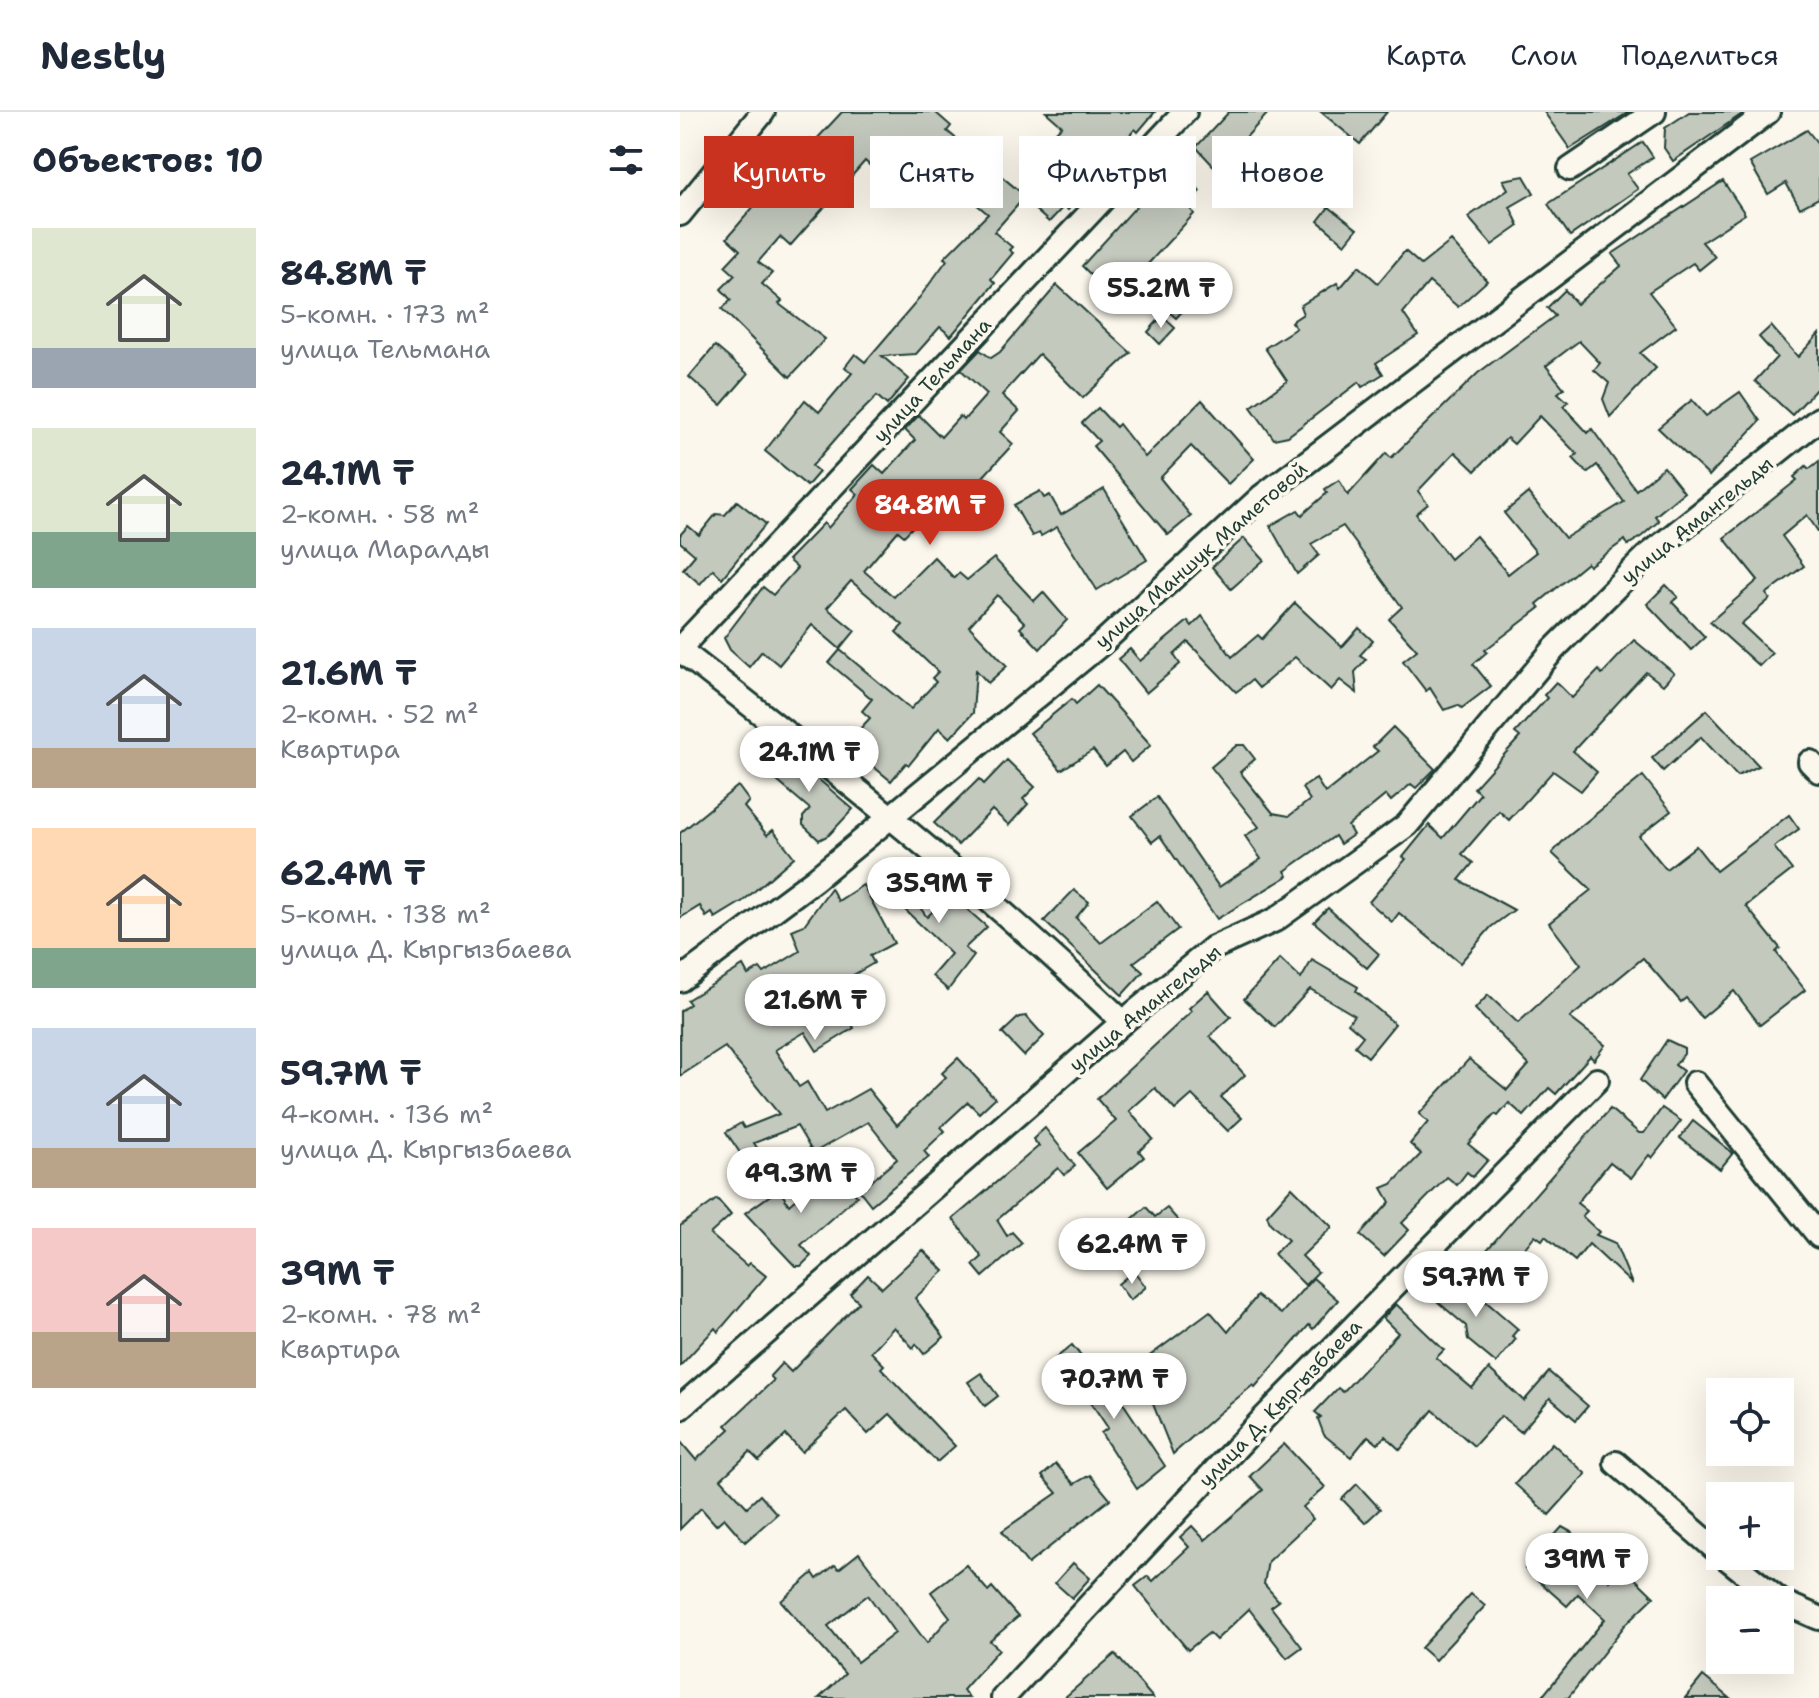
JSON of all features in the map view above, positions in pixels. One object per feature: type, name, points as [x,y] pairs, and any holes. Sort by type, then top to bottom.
[{"type":"street","points":[[680,214],[763,112]]},
{"type":"street","name":"улица Тельмана","points":[[680,649],[1185,112]]},
{"type":"street","points":[[1570,169],[1654,112]]},
{"type":"street","name":"улица Маншук Маметовой","points":[[680,980],[814,880],[1101,644],[1261,497],[1768,112]]},
{"type":"street","name":"улица Амангельды","points":[[680,1408],[1123,1022],[1213,948],[1275,920],[1407,825],[1554,649],[1646,557],[1819,419]]},
{"type":"street","points":[[680,649],[860,790],[1062,964],[1123,1022]]},
{"type":"street","name":"улица Д. Кыргызбаева","points":[[1003,1698],[1262,1420],[1597,1080]]},
{"type":"street","points":[[1695,1083],[1819,1236]]},
{"type":"street","points":[[1616,1463],[1706,1540]]},
{"type":"street","points":[[1742,1570],[1762,1586]]},
{"type":"street","points":[[1794,1606],[1819,1618]]},
{"type":"building","points":[[842,112],[935,112],[951,126],[947,131],[953,136],[870,136],[870,166],[865,161],[854,173],[854,136],[820,136]]},
{"type":"building","points":[[1046,112],[1155,112],[1138,132],[1135,129],[1129,136],[1052,136],[1062,126]]},
{"type":"building","points":[[1229,112],[1269,112],[1247,136],[1212,136],[1212,164],[1196,147]]},
{"type":"building","points":[[1321,112],[1387,112],[1360,144]]},
{"type":"building","points":[[1544,112],[1629,112],[1570,149]]},
{"type":"building","points":[[1689,112],[1745,112],[1673,161],[1664,148],[1665,128]]},
{"type":"building","points":[[1807,130],[1819,145],[1819,198],[1800,208],[1786,183],[1768,194],[1750,163]]},
{"type":"building","points":[[1643,142],[1653,157],[1627,174],[1638,189],[1570,236],[1548,204]]},
{"type":"building","points":[[1524,176],[1534,193],[1510,207],[1519,226],[1492,245],[1468,217],[1508,189],[1503,180]]},
{"type":"building","points":[[1003,178],[1019,189],[1019,204],[994,232],[1012,247],[1009,250],[1013,253],[991,279],[995,283],[951,336],[940,327],[916,354],[882,356],[909,379],[887,405],[877,396],[846,427],[812,466],[819,472],[807,486],[765,451],[805,400],[819,412],[852,373],[845,367],[855,354],[865,362],[914,305],[947,260],[944,258],[988,214],[981,208],[1003,208]]},
{"type":"building","points":[[1723,181],[1745,214],[1702,242],[1715,257],[1699,270],[1693,263],[1649,292],[1676,326],[1640,353],[1656,368],[1610,417],[1603,399],[1609,383],[1594,370],[1600,363],[1579,341],[1546,366],[1564,388],[1558,393],[1568,402],[1563,406],[1588,433],[1592,429],[1636,490],[1664,467],[1684,492],[1655,516],[1659,521],[1642,536],[1628,545],[1625,540],[1589,566],[1587,563],[1537,604],[1540,608],[1485,650],[1487,652],[1473,664],[1491,686],[1462,708],[1458,705],[1444,710],[1430,688],[1426,691],[1403,661],[1417,650],[1389,619],[1402,607],[1343,526],[1311,544],[1319,555],[1297,574],[1270,526],[1298,510],[1302,515],[1327,493],[1325,489],[1339,480],[1348,495],[1386,453],[1391,458],[1478,373],[1555,316],[1547,308],[1565,290],[1577,304],[1621,266],[1612,254]],"holes":[[[1540,416],[1577,454],[1573,458],[1587,473],[1597,465],[1624,502],[1565,538],[1528,493],[1504,513],[1536,552],[1508,574],[1476,536],[1450,559],[1416,514],[1428,504],[1418,491],[1455,452],[1475,471],[1507,438],[1514,444]]]},
{"type":"building","points":[[752,208],[824,208],[790,246],[780,237],[758,262],[772,273],[762,284],[782,301],[779,304],[825,339],[790,377],[722,309],[731,300],[721,289],[735,275],[725,266],[740,250],[727,238]]},
{"type":"building","points":[[1033,208],[1062,208],[1049,222]]},
{"type":"building","points":[[1135,208],[1190,208],[1194,214],[1147,265],[1190,303],[1176,318],[1125,273],[1108,292],[1082,266]]},
{"type":"building","points":[[1330,208],[1357,229],[1345,244],[1318,221]]},
{"type":"building","points":[[1451,241],[1487,281],[1458,307],[1429,282],[1403,313],[1418,335],[1376,363],[1383,374],[1362,387],[1359,382],[1288,436],[1274,439],[1251,407],[1287,381],[1265,348],[1296,328],[1291,322],[1303,314],[1300,306],[1337,283],[1340,288],[1359,266],[1378,283],[1405,251],[1421,265]]},
{"type":"building","points":[[1057,285],[1131,353],[1083,398],[1039,354],[1002,395],[1019,411],[1000,432],[1013,444],[982,478],[1003,499],[971,531],[943,504],[933,516],[925,514],[904,536],[898,531],[864,571],[894,597],[934,557],[954,578],[959,573],[967,580],[994,558],[1034,601],[1043,592],[1067,620],[1040,649],[1020,628],[1025,623],[997,595],[969,626],[1007,666],[988,683],[976,670],[973,713],[950,738],[939,728],[909,765],[906,763],[891,781],[846,744],[870,718],[862,711],[872,699],[829,663],[840,650],[911,709],[936,682],[932,678],[938,672],[896,632],[903,625],[851,581],[827,608],[855,631],[840,649],[812,625],[779,665],[762,651],[749,667],[730,650],[724,638],[763,587],[773,595],[797,568],[788,560],[824,523],[828,528],[858,494],[852,489],[874,465],[884,474],[915,440],[905,430],[919,415],[941,437],[960,416],[964,420],[987,394],[961,370],[980,350],[991,358],[1000,352]]},
{"type":"building","points":[[1162,316],[1175,328],[1160,344],[1148,332]]},
{"type":"building","points":[[1771,326],[1798,357],[1819,334],[1819,386],[1792,415],[1755,381],[1777,357],[1759,337]]},
{"type":"building","points":[[715,346],[748,374],[721,405],[689,377]]},
{"type":"building","points":[[1740,392],[1760,421],[1709,476],[1658,428],[1692,400],[1706,416]]},
{"type":"building","points":[[1202,400],[1254,459],[1228,484],[1191,446],[1160,478],[1191,516],[1168,535],[1093,446],[1099,441],[1082,423],[1098,408],[1116,427],[1119,424],[1145,457]]},
{"type":"building","points":[[1819,461],[1819,533],[1807,515],[1782,536],[1804,566],[1766,594],[1770,599],[1741,624],[1772,653],[1759,666],[1710,622],[1758,580],[1724,538],[1797,480],[1794,477],[1806,466],[1809,469]]},
{"type":"building","points":[[1104,489],[1147,560],[1097,590],[1057,527],[1041,536],[1039,533],[1032,536],[1014,505],[1040,491],[1044,498],[1050,495],[1061,515]]},
{"type":"building","points":[[737,501],[766,524],[722,578],[713,569],[700,584],[683,569],[695,555],[680,542],[680,535],[688,526],[699,535],[716,514],[725,515]]},
{"type":"building","points":[[1244,538],[1264,560],[1231,589],[1212,567]]},
{"type":"building","points":[[1666,585],[1678,597],[1672,602],[1705,637],[1691,650],[1647,604]]},
{"type":"building","points":[[1295,603],[1342,647],[1359,628],[1373,641],[1360,655],[1366,659],[1355,672],[1357,693],[1340,680],[1331,690],[1295,657],[1259,688],[1252,680],[1236,692],[1188,642],[1174,655],[1180,664],[1146,693],[1118,659],[1130,649],[1140,661],[1188,621],[1192,626],[1202,616],[1232,657],[1258,635],[1262,639]]},
{"type":"building","points":[[1634,640],[1674,673],[1663,685],[1646,672],[1573,751],[1597,772],[1581,791],[1553,771],[1509,820],[1499,811],[1462,854],[1473,863],[1459,880],[1514,910],[1491,927],[1460,963],[1399,913],[1392,922],[1369,902],[1406,859],[1403,857],[1429,825],[1443,838],[1480,794],[1474,788],[1520,737],[1515,733],[1547,698],[1544,695],[1556,682],[1572,698],[1599,670],[1602,674]]},
{"type":"building","points":[[1097,685],[1151,745],[1131,762],[1123,752],[1106,766],[1093,750],[1061,770],[1030,733],[1072,699],[1076,704]]},
{"type":"building","points":[[1707,710],[1759,766],[1737,776],[1701,737],[1663,771],[1652,758]]},
{"type":"building","points":[[1393,727],[1435,769],[1416,788],[1411,784],[1391,801],[1386,795],[1348,826],[1353,835],[1340,844],[1335,836],[1285,871],[1288,876],[1217,919],[1160,836],[1152,842],[1132,816],[1157,797],[1219,887],[1261,859],[1245,836],[1259,827],[1211,767],[1237,745],[1244,745],[1255,759],[1240,772],[1273,813],[1289,816],[1310,800],[1302,788],[1316,779],[1325,793],[1378,751],[1373,747]]},
{"type":"building","points":[[781,747],[853,809],[829,835],[819,840],[803,825],[803,817],[810,809],[763,769]]},
{"type":"building","points":[[1007,760],[1035,787],[1023,799],[1028,804],[1009,825],[992,810],[958,845],[934,823],[979,779],[984,784]]},
{"type":"building","points":[[1643,776],[1671,811],[1639,836],[1666,869],[1696,846],[1716,871],[1789,815],[1799,829],[1774,847],[1792,870],[1746,906],[1780,948],[1776,952],[1805,990],[1760,1025],[1734,991],[1702,1018],[1686,998],[1681,1002],[1643,958],[1570,1018],[1605,1045],[1594,1060],[1590,1056],[1556,1094],[1549,1088],[1524,1116],[1509,1103],[1498,1116],[1495,1114],[1468,1144],[1488,1160],[1473,1177],[1467,1172],[1457,1185],[1447,1177],[1402,1223],[1409,1230],[1384,1256],[1360,1235],[1390,1202],[1382,1188],[1392,1184],[1421,1154],[1410,1144],[1428,1122],[1419,1114],[1469,1059],[1507,1090],[1529,1065],[1475,1009],[1488,995],[1518,1023],[1581,965],[1549,923],[1591,890],[1552,853],[1566,838]]},
{"type":"building","points":[[738,786],[749,801],[744,807],[767,835],[773,830],[794,857],[743,901],[715,918],[712,913],[706,917],[700,906],[680,918],[680,833]]},
{"type":"building","points":[[985,856],[1011,875],[1001,888],[974,868]]},
{"type":"building","points":[[888,864],[927,917],[950,894],[987,927],[965,948],[974,956],[948,990],[932,976],[951,954],[871,877]]},
{"type":"building","points":[[863,885],[894,943],[870,956],[874,963],[833,987],[854,1028],[817,1051],[805,1032],[775,1050],[799,1087],[807,1082],[825,1113],[868,1089],[897,1125],[946,1077],[942,1073],[958,1058],[995,1098],[979,1113],[968,1102],[941,1127],[945,1131],[924,1151],[929,1157],[871,1205],[860,1191],[897,1159],[868,1122],[813,1153],[797,1126],[754,1143],[769,1166],[755,1175],[726,1132],[741,1123],[744,1128],[779,1114],[725,1047],[680,1076],[680,1011],[690,1004],[687,1000],[743,966],[748,975],[760,968],[764,973],[800,951],[792,930],[804,925],[831,888],[838,901]]},
{"type":"building","points":[[1074,890],[1089,902],[1076,918],[1101,943],[1157,901],[1178,929],[1133,963],[1143,972],[1122,995],[1044,921]]},
{"type":"building","points":[[1328,908],[1379,954],[1367,968],[1314,922]]},
{"type":"building","points":[[1280,959],[1301,979],[1312,960],[1358,987],[1356,991],[1395,1024],[1368,1057],[1355,1046],[1363,1036],[1348,1023],[1354,1015],[1310,989],[1275,1027],[1244,999]]},
{"type":"building","points":[[1208,991],[1231,1017],[1210,1036],[1245,1075],[1221,1097],[1242,1118],[1228,1131],[1192,1095],[1175,1110],[1155,1088],[1129,1111],[1153,1139],[1139,1151],[1144,1157],[1107,1188],[1078,1153],[1116,1121],[1097,1099],[1192,1011],[1189,1008]]},
{"type":"building","points":[[1026,1016],[1044,1036],[1024,1056],[1002,1033],[1019,1017]]},
{"type":"building","points":[[1667,1040],[1684,1048],[1684,1054],[1675,1065],[1683,1071],[1662,1100],[1640,1080]]},
{"type":"building","points":[[1662,1108],[1681,1121],[1652,1158],[1649,1155],[1631,1178],[1610,1162],[1577,1203],[1587,1211],[1582,1216],[1599,1232],[1596,1235],[1615,1243],[1632,1284],[1589,1244],[1575,1261],[1545,1236],[1542,1240],[1535,1235],[1501,1278],[1478,1260],[1610,1109],[1639,1133],[1644,1133]]},
{"type":"building","points":[[1693,1121],[1733,1153],[1720,1169],[1680,1138]]},
{"type":"building","points":[[1045,1128],[1075,1166],[1064,1175],[1058,1168],[997,1220],[1007,1236],[1012,1232],[1022,1243],[983,1277],[973,1265],[982,1257],[953,1219],[1039,1146],[1033,1139]]},
{"type":"building","points":[[832,1167],[857,1196],[801,1245],[811,1256],[801,1266],[795,1266],[745,1213],[779,1189],[789,1205]]},
{"type":"building","points":[[1292,1187],[1332,1227],[1302,1256],[1318,1272],[1305,1285],[1274,1254],[1288,1240],[1270,1223],[1267,1215]]},
{"type":"building","points":[[717,1199],[731,1215],[710,1234],[747,1266],[750,1263],[766,1276],[718,1332],[715,1328],[680,1366],[680,1226]]},
{"type":"building","points":[[1146,1207],[1155,1217],[1167,1208],[1183,1226],[1155,1249],[1131,1220]]},
{"type":"building","points":[[923,1250],[944,1271],[915,1298],[944,1337],[924,1354],[916,1344],[913,1348],[894,1327],[871,1352],[884,1365],[881,1368],[955,1446],[937,1462],[890,1414],[868,1434],[846,1410],[802,1452],[786,1435],[759,1461],[750,1452],[721,1479],[747,1507],[760,1495],[777,1514],[745,1542],[724,1518],[716,1525],[701,1508],[680,1529],[680,1441],[696,1460],[730,1429],[726,1425],[774,1380],[770,1376],[782,1363],[791,1372],[859,1302],[850,1294],[868,1275],[882,1288]]},
{"type":"building","points":[[1134,1271],[1146,1287],[1130,1300],[1118,1284]]},
{"type":"building","points":[[1438,1276],[1462,1296],[1469,1287],[1518,1329],[1512,1336],[1516,1339],[1496,1363],[1468,1340],[1466,1326],[1425,1291]]},
{"type":"building","points":[[1313,1278],[1338,1300],[1313,1329],[1309,1325],[1255,1387],[1253,1385],[1173,1454],[1139,1369],[1143,1361],[1210,1311],[1228,1332],[1257,1296],[1281,1314]]},
{"type":"building","points":[[1396,1304],[1444,1350],[1436,1358],[1472,1388],[1489,1369],[1524,1401],[1549,1372],[1588,1406],[1576,1420],[1550,1398],[1521,1432],[1501,1416],[1474,1446],[1433,1410],[1400,1450],[1385,1436],[1378,1444],[1368,1436],[1351,1457],[1324,1435],[1318,1419],[1321,1417],[1315,1412],[1338,1388],[1343,1392],[1398,1333],[1383,1318]]},
{"type":"building","points":[[1072,1345],[1107,1388],[1111,1385],[1165,1466],[1137,1489],[1101,1433],[1108,1428],[1078,1383],[1075,1385],[1055,1359]]},
{"type":"building","points":[[981,1373],[998,1396],[985,1406],[968,1382]]},
{"type":"building","points":[[1552,1443],[1586,1474],[1549,1515],[1515,1484]]},
{"type":"building","points":[[1284,1444],[1325,1487],[1303,1507],[1313,1519],[1268,1561],[1264,1584],[1279,1601],[1271,1607],[1302,1647],[1287,1658],[1249,1609],[1216,1640],[1209,1633],[1188,1650],[1135,1586],[1148,1576],[1153,1581],[1189,1547],[1180,1537],[1192,1526],[1205,1540],[1263,1490],[1250,1476]]},
{"type":"building","points":[[1056,1464],[1074,1484],[1090,1475],[1110,1499],[1028,1564],[1002,1531],[1057,1493],[1042,1476]]},
{"type":"building","points":[[1357,1484],[1380,1509],[1365,1523],[1342,1499]]},
{"type":"building","points":[[1562,1527],[1573,1533],[1580,1547],[1599,1559],[1609,1581],[1622,1566],[1654,1597],[1626,1624],[1568,1698],[1541,1698],[1605,1619],[1578,1594],[1567,1606],[1525,1569]]},
{"type":"building","points":[[859,1553],[927,1643],[950,1617],[931,1592],[966,1565],[988,1591],[992,1587],[1018,1617],[990,1641],[999,1649],[963,1690],[969,1698],[819,1698],[845,1674],[781,1601],[813,1573],[817,1579],[835,1565],[839,1569]],"holes":[[[868,1595],[895,1633],[857,1662],[828,1626]]]},
{"type":"building","points":[[1073,1563],[1090,1578],[1072,1598],[1055,1583]]},
{"type":"building","points":[[1471,1594],[1485,1606],[1435,1660],[1421,1648]]},
{"type":"building","points":[[1115,1654],[1153,1698],[1064,1698],[1102,1665]]},
{"type":"building","points":[[1703,1676],[1730,1698],[1685,1698]]}]
